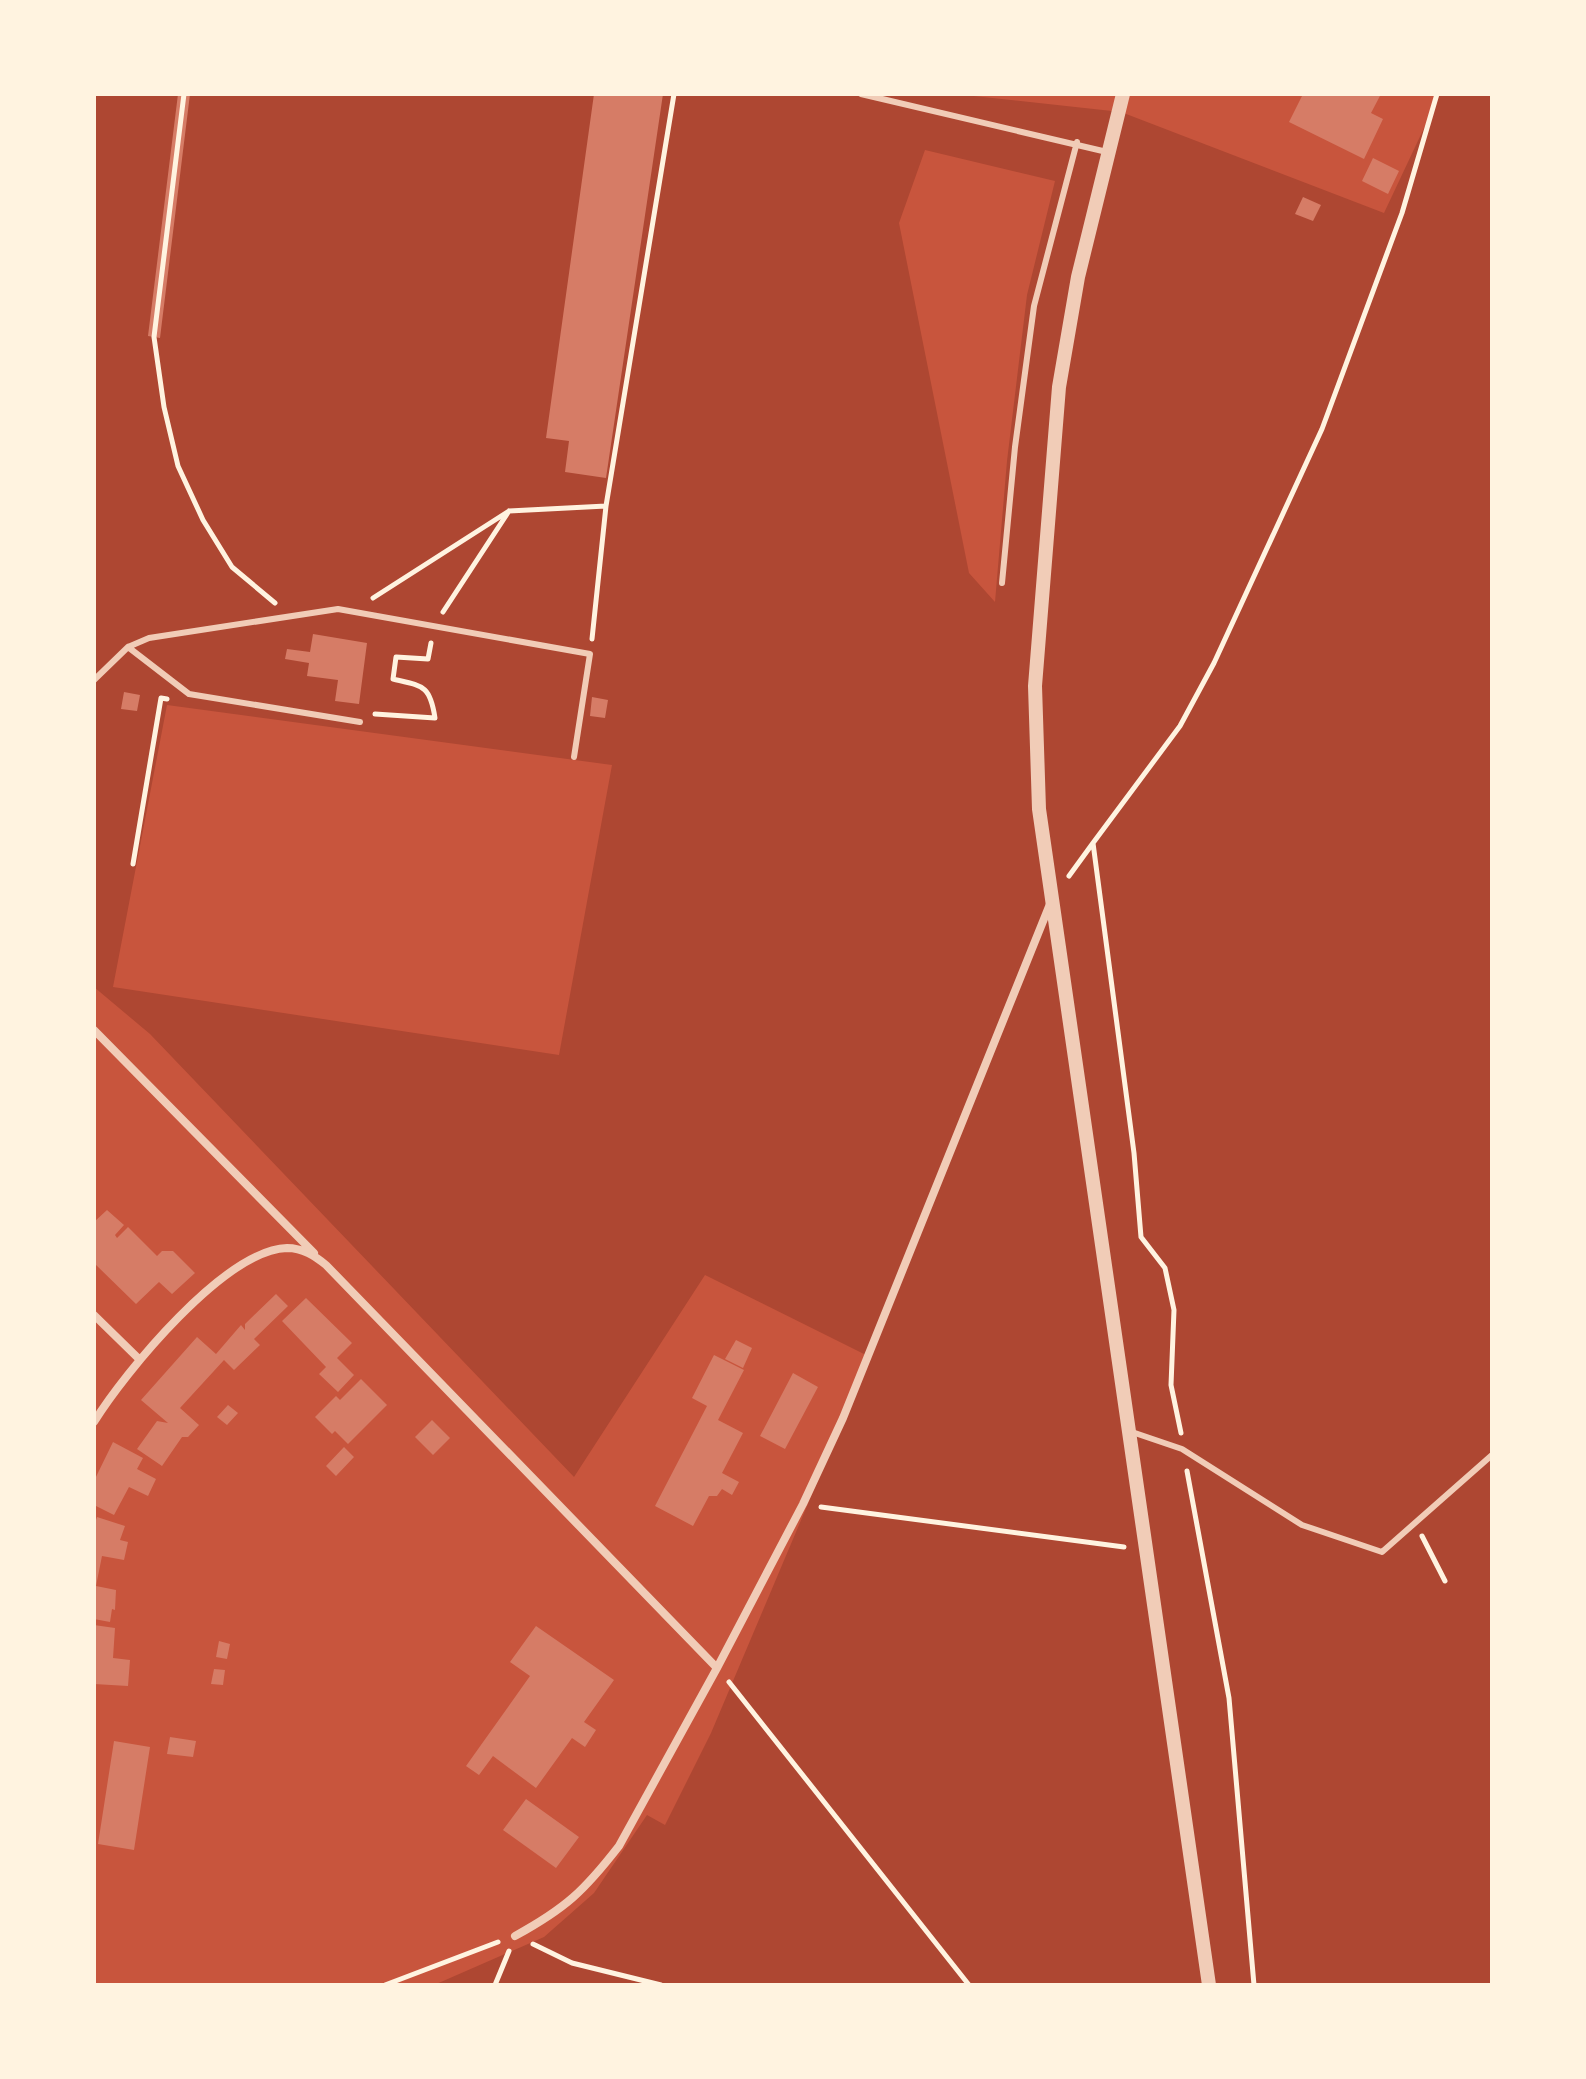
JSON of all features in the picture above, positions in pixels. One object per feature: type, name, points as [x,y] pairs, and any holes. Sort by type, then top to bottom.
[{"type":"street","points":[[1123,94],[1078,277],[1059,387],[1040,602],[1036,717],[1039,809],[1050,903],[1209,1985]]},
{"type":"street","points":[[515,1936],[560,1911],[587,1888],[619,1846],[803,1504],[870,1357],[1050,903]]},
{"type":"street","points":[[94,1030],[717,1668]]},
{"type":"street","points":[[94,1422],[139,1359],[201,1297],[257,1257],[288,1248],[315,1256],[326,1265]]},
{"type":"street","points":[[94,1315],[139,1359]]},
{"type":"lane","points":[[861,94],[1027,134],[1077,142],[1107,152]]},
{"type":"lane","points":[[1002,583],[1015,447],[1034,306],[1077,142]]},
{"type":"lane","points":[[94,680],[128,647],[149,638],[338,609],[590,654],[574,757]]},
{"type":"lane","points":[[128,647],[189,694],[360,722]]},
{"type":"lane","points":[[1127,1431],[1182,1449],[1302,1525],[1382,1552],[1492,1455]]},
{"type":"path","points":[[184,94],[157,337],[178,466],[203,520],[232,567],[294,617]]},
{"type":"path","points":[[590,654],[606,506],[674,94]]},
{"type":"path","points":[[1254,1985],[1229,1698],[1171,1385],[1174,1310],[1165,1268],[1141,1237],[1134,1153],[1093,843],[1180,726],[1214,663],[1297,484],[1322,429],[1402,213],[1437,94]]},
{"type":"path","points":[[338,609],[374,597],[509,511],[606,506]]},
{"type":"path","points":[[360,722],[378,712],[435,718],[432,698],[423,686],[393,679],[396,657],[428,659],[434,626],[509,511]]},
{"type":"path","points":[[133,864],[161,698],[189,702],[189,694]]},
{"type":"path","points":[[803,1504],[1145,1550]]},
{"type":"path","points":[[1416,1525],[1445,1581]]},
{"type":"path","points":[[717,1668],[969,1985]]},
{"type":"path","points":[[495,1985],[515,1936]]},
{"type":"path","points":[[385,1985],[515,1936],[572,1963],[661,1985]]},
{"type":"shaded area","points":[[94,94],[955,94],[1121,112],[1384,213],[1440,94],[1492,94],[1492,1985],[434,1985],[544,1937],[594,1893],[647,1815],[665,1825],[711,1733],[870,1357],[705,1275],[574,1477],[150,1034],[94,987]],"holes":[[[925,150],[1055,181],[1027,295],[1007,461],[995,602],[969,573],[899,223]],[[167,705],[612,765],[559,1055],[113,987]]]},
{"type":"building","points":[[178,94],[190,94],[160,338],[148,336]]},
{"type":"building","points":[[594,94],[663,94],[606,478],[565,472],[569,441],[546,438]]},
{"type":"building","points":[[1303,94],[1381,94],[1371,113],[1383,119],[1364,159],[1289,122]]},
{"type":"building","points":[[1373,158],[1399,171],[1388,194],[1362,181]]},
{"type":"building","points":[[1303,197],[1321,205],[1313,221],[1295,214]]},
{"type":"building","points":[[313,634],[367,643],[359,704],[335,701],[338,680],[307,676],[309,663],[285,659],[287,649],[310,652]]},
{"type":"building","points":[[124,692],[140,695],[137,711],[121,709]]},
{"type":"building","points":[[592,697],[608,700],[605,718],[590,716]]},
{"type":"building","points":[[107,1210],[124,1225],[115,1235],[117,1238],[128,1227],[157,1256],[162,1251],[173,1251],[195,1273],[172,1294],[159,1282],[136,1304],[94,1263],[94,1222]]},
{"type":"building","points":[[276,1294],[288,1306],[254,1339],[260,1345],[234,1370],[224,1360],[180,1408],[199,1425],[188,1437],[182,1437],[162,1466],[137,1449],[157,1421],[168,1423],[141,1400],[197,1337],[216,1354],[241,1325],[245,1330],[245,1324]]},
{"type":"building","points":[[306,1298],[352,1343],[337,1358],[354,1375],[338,1392],[319,1374],[326,1367],[282,1321]]},
{"type":"building","points":[[736,1340],[752,1348],[743,1368],[725,1359]]},
{"type":"building","points":[[714,1355],[744,1370],[718,1420],[743,1433],[722,1473],[739,1482],[732,1495],[722,1489],[717,1496],[709,1496],[693,1526],[655,1506],[707,1406],[692,1398]]},
{"type":"building","points":[[793,1373],[818,1387],[785,1449],[760,1436]]},
{"type":"building","points":[[361,1379],[387,1405],[348,1444],[315,1417],[336,1396],[340,1400]]},
{"type":"building","points":[[228,1405],[238,1413],[227,1425],[217,1417]]},
{"type":"building","points":[[432,1420],[450,1438],[433,1455],[415,1437]]},
{"type":"building","points":[[113,1442],[143,1458],[137,1469],[156,1479],[148,1496],[129,1487],[114,1515],[94,1505],[94,1481]]},
{"type":"building","points":[[344,1447],[354,1457],[336,1476],[326,1466]]},
{"type":"building","points":[[97,1517],[125,1526],[120,1540],[128,1542],[124,1560],[102,1556],[96,1586],[116,1590],[115,1610],[112,1609],[110,1622],[94,1619],[94,1526]]},
{"type":"building","points":[[94,1625],[115,1628],[113,1658],[130,1660],[128,1686],[94,1684]]},
{"type":"building","points":[[536,1626],[614,1680],[584,1722],[596,1730],[585,1747],[572,1738],[536,1788],[493,1756],[479,1775],[466,1766],[530,1676],[510,1662]]},
{"type":"building","points":[[219,1641],[230,1644],[227,1659],[216,1657]]},
{"type":"building","points":[[214,1669],[225,1670],[223,1685],[211,1684]]},
{"type":"building","points":[[170,1737],[196,1741],[193,1757],[167,1754]]},
{"type":"building","points":[[114,1741],[150,1747],[134,1850],[98,1844]]},
{"type":"building","points":[[526,1799],[579,1837],[556,1868],[503,1830]]}]
